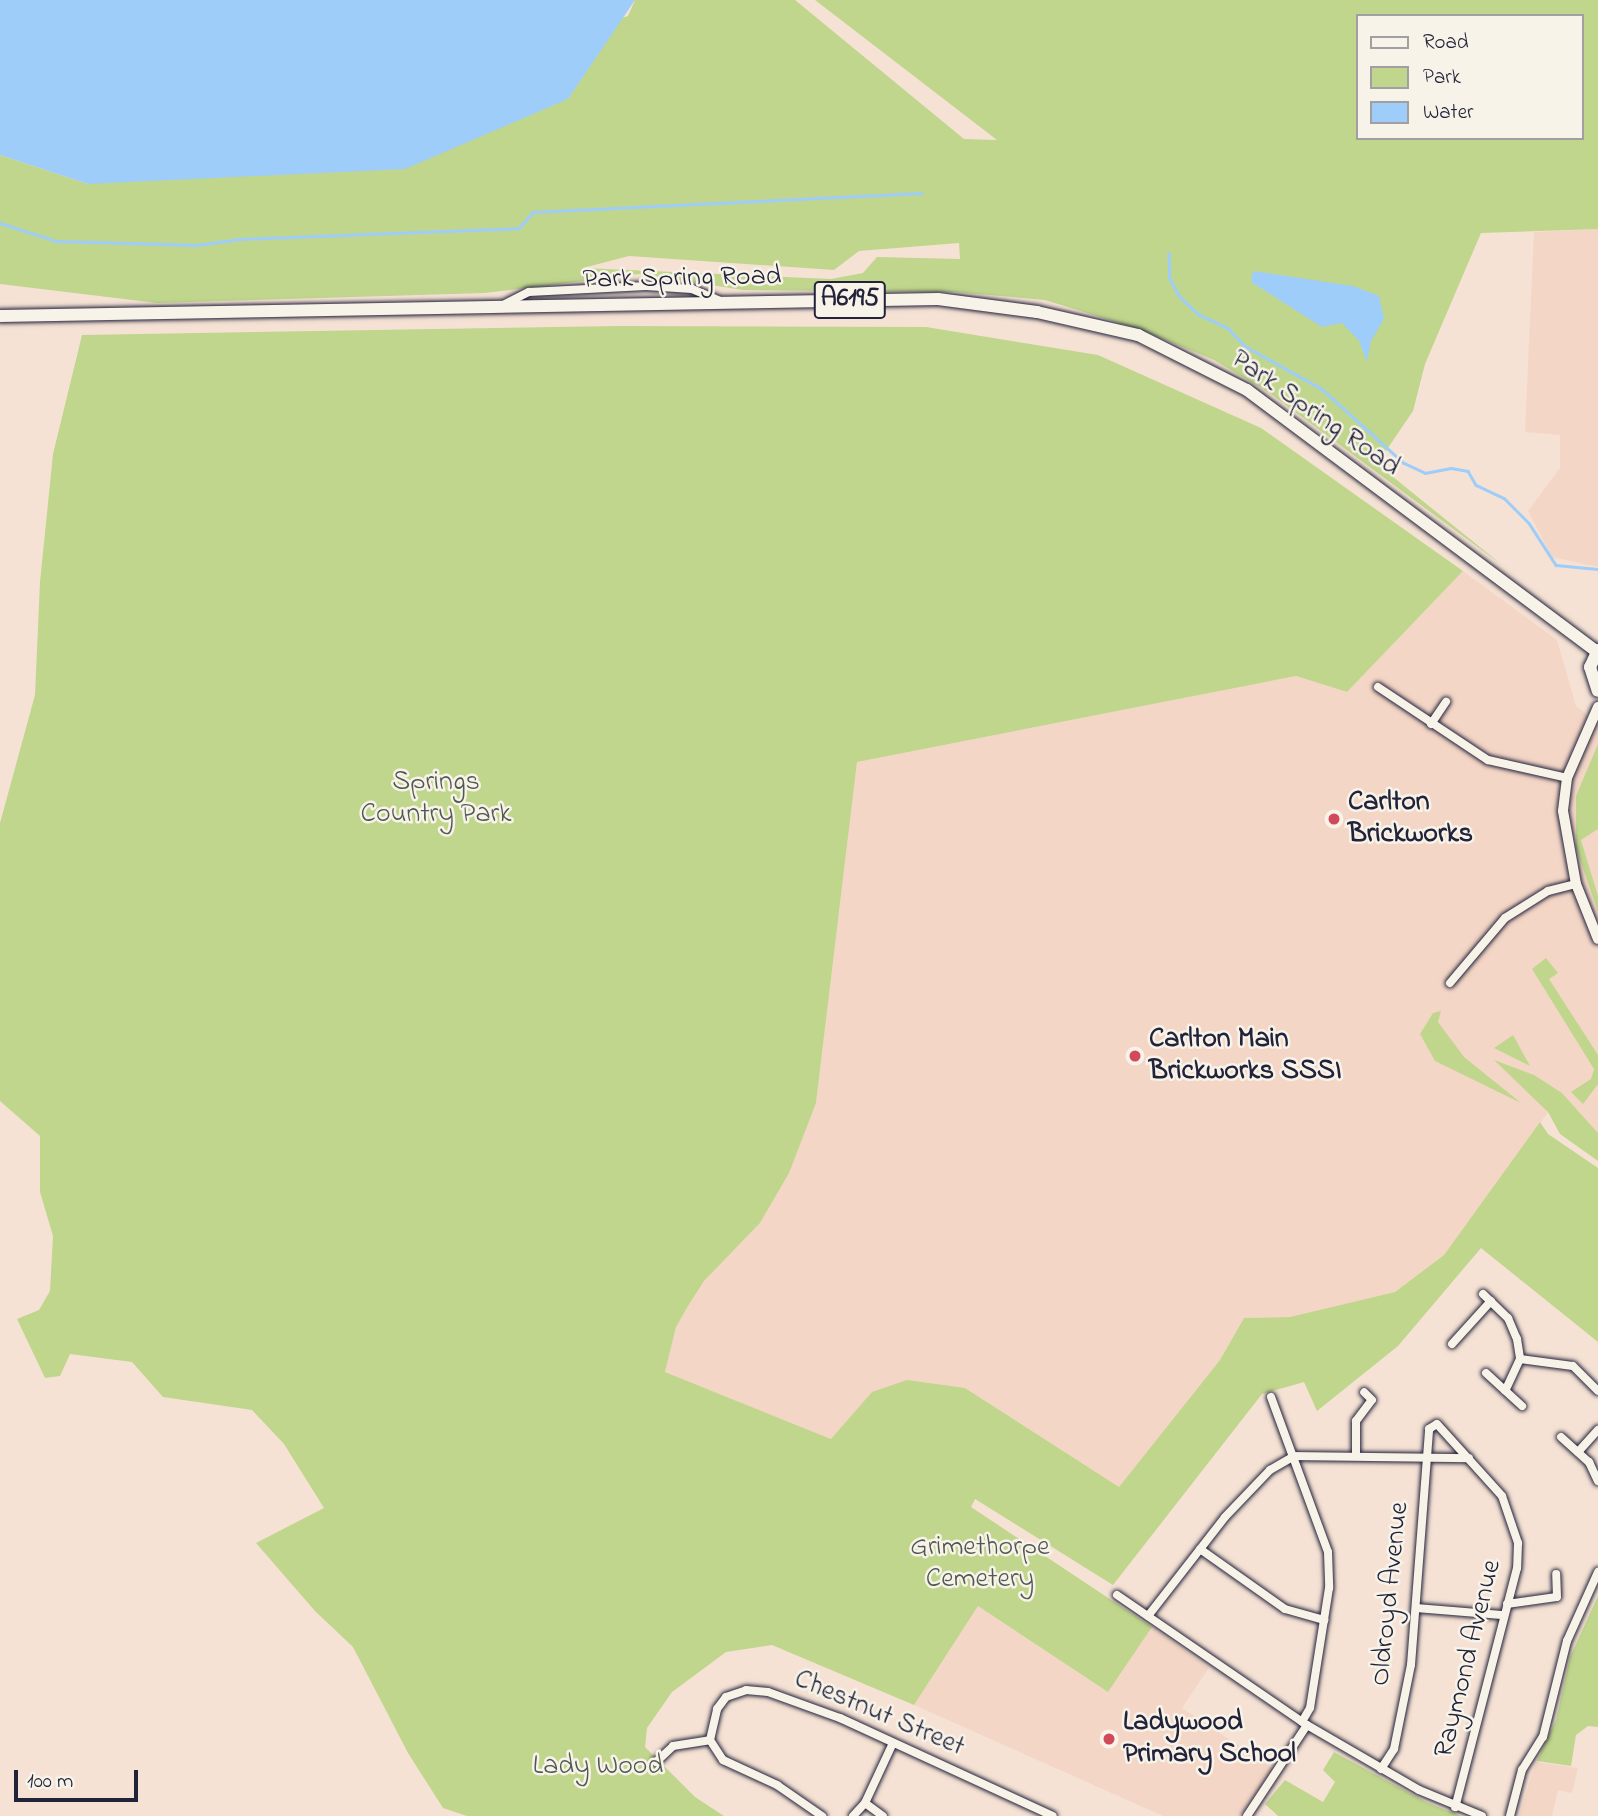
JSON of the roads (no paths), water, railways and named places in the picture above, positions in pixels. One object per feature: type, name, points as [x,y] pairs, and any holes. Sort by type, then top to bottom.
[{"type":"main road","name":"Park Spring Road","points":[[0,316],[938,299],[1037,312],[1138,335],[1209,369],[1283,414],[1597,651],[1590,676],[1598,691]]},
{"type":"street","points":[[1378,687],[1488,761],[1567,778]]},
{"type":"street","points":[[1432,723],[1446,702]]},
{"type":"street","points":[[1598,707],[1567,778],[1566,846],[1576,884],[1598,939]]},
{"type":"street","points":[[1450,983],[1505,918],[1528,900],[1576,884]]},
{"type":"street","points":[[1483,1294],[1512,1324],[1520,1359],[1505,1391]]},
{"type":"street","points":[[1452,1344],[1491,1301]]},
{"type":"street","points":[[1520,1359],[1573,1366],[1598,1391]]},
{"type":"street","points":[[1486,1373],[1522,1406]]},
{"type":"street","points":[[1356,1455],[1356,1421],[1372,1401],[1364,1392]]},
{"type":"street","points":[[1247,1816],[1305,1724],[1324,1620],[1328,1552],[1272,1397]]},
{"type":"street","name":"Raymond Avenue","points":[[1437,1424],[1502,1496],[1516,1528],[1519,1557],[1455,1807]]},
{"type":"street","name":"Oldroyd Avenue","points":[[1381,1769],[1394,1749],[1411,1665],[1429,1429],[1437,1424]]},
{"type":"street","points":[[1578,1452],[1598,1430]]},
{"type":"street","points":[[1561,1437],[1578,1452],[1598,1481]]},
{"type":"street","points":[[1148,1616],[1200,1549],[1270,1470],[1294,1456],[1469,1458]]},
{"type":"street","points":[[1200,1549],[1285,1609],[1324,1620]]},
{"type":"street","points":[[1510,1816],[1522,1770],[1543,1737],[1567,1641],[1598,1572]]},
{"type":"street","points":[[1507,1604],[1557,1597],[1556,1574]]},
{"type":"street","points":[[1117,1595],[1305,1724],[1381,1769],[1455,1807],[1482,1816]]},
{"type":"street","points":[[1416,1608],[1502,1615]]},
{"type":"street","name":"Chestnut Street","points":[[710,1740],[720,1703],[746,1690],[794,1699],[1053,1816]]},
{"type":"street","points":[[656,1762],[673,1746],[710,1740],[723,1760],[777,1785],[822,1816]]},
{"type":"street","points":[[853,1816],[865,1803],[893,1743]]},
{"type":"street","points":[[865,1803],[883,1816]]},
{"type":"street","points":[[1023,1816],[1028,1806]]},
{"type":"water","points":[[0,0],[635,0],[568,99],[405,169],[88,184],[0,155]]},
{"type":"water","points":[[1253,271],[1353,286],[1379,296],[1384,319],[1371,341],[1367,362],[1359,341],[1342,323],[1322,327],[1251,282]]},
{"type":"waterway","points":[[0,223],[56,241],[198,245],[239,239],[519,228],[533,212],[922,193]]},
{"type":"waterway","points":[[1169,253],[1170,279],[1180,297],[1198,314],[1228,328],[1245,346],[1322,389],[1404,463],[1425,473],[1451,468],[1468,471],[1476,485],[1504,498],[1529,523],[1556,565],[1598,569]]},
{"type":"place","name":"Carlton Brickworks","points":[[1334,819]]},
{"type":"place","name":"Carlton Main Brickworks SSSI","points":[[1135,1056]]},
{"type":"place","name":"Ladywood Primary School","points":[[1109,1739]]},
{"type":"park label","name":"Springs Country Park","points":[[436,799]]},
{"type":"park label","name":"Grimethorpe Cemetery","points":[[980,1564]]},
{"type":"park label","name":"Lady Wood","points":[[598,1767]]}]
